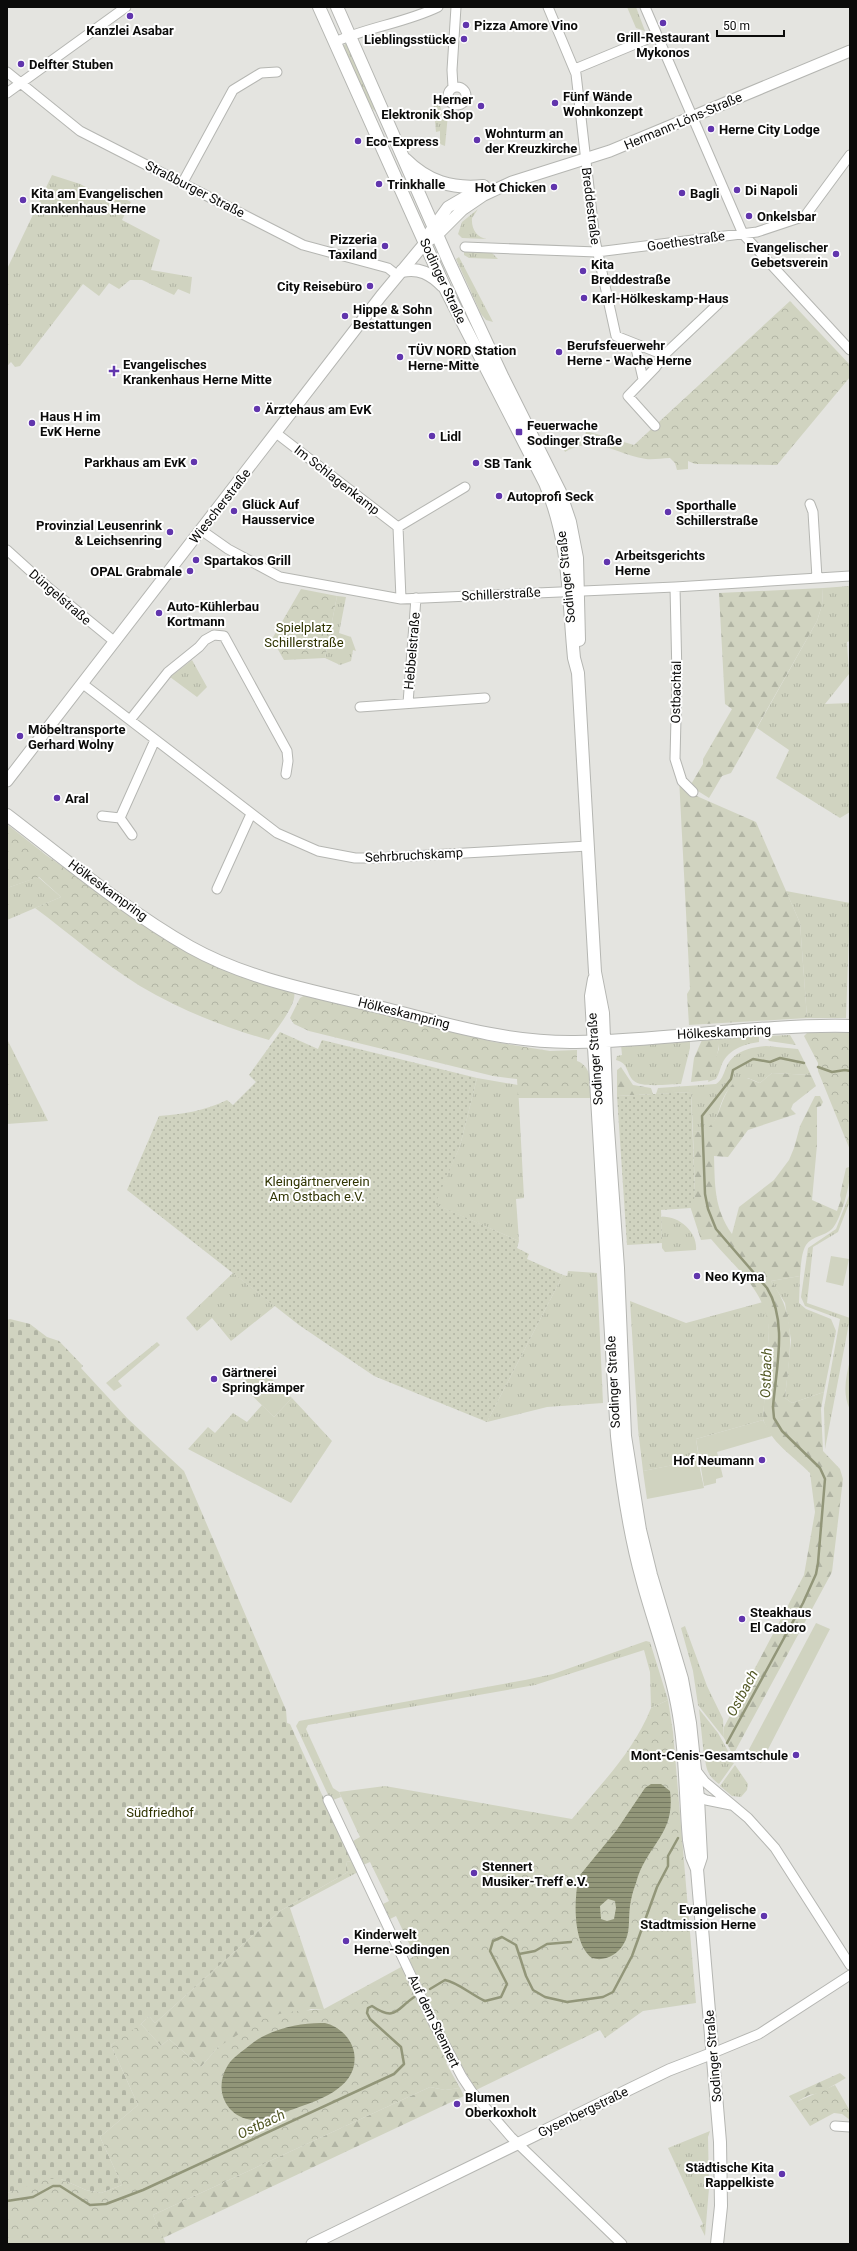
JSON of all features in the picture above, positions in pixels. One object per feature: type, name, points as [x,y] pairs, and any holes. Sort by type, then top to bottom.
[{"type":"main road","name":"Sodinger Straße","points":[[319,7],[445,288],[552,500],[563,537],[573,590],[580,657],[578,673],[595,972],[591,996],[599,1041],[607,1116],[618,1268],[625,1436],[633,1495],[642,1537],[682,1679],[690,1723],[698,1798],[701,1857],[696,1869]]},
{"type":"main road","name":"Sodinger Straße","points":[[337,7],[504,382],[560,492],[576,547],[573,590]]},
{"type":"main road","points":[[404,158],[416,169],[438,182],[463,187],[484,186]]},
{"type":"main road","points":[[400,273],[414,268],[421,270],[445,288]]},
{"type":"main road","name":"Hölkeskampring","points":[[7,815],[156,925],[192,947],[248,972],[300,988],[506,1038],[531,1041],[599,1041],[721,1031],[850,1026]]},
{"type":"main road","name":"Sodinger Straße","points":[[599,1041],[614,1399],[620,1467],[633,1540],[677,1705],[686,1786],[690,1846],[696,1869],[713,2053],[721,2166],[720,2214],[717,2244]]},
{"type":"street","points":[[7,93],[126,7]]},
{"type":"street","points":[[335,42],[349,36],[416,16],[438,7]]},
{"type":"street","points":[[453,87],[452,70],[456,7]]},
{"type":"street","name":"Breddestraße","points":[[548,7],[574,69],[597,252],[617,340],[635,344],[664,355]]},
{"type":"street","points":[[645,7],[743,234],[850,350]]},
{"type":"street","points":[[574,69],[657,35]]},
{"type":"street","name":"Hermann-Löns-Straße","points":[[435,230],[452,204],[484,186],[512,182],[585,160],[850,51]]},
{"type":"street","name":"Straßburger Straße","points":[[7,72],[80,131],[183,182],[303,245],[388,268],[400,273]]},
{"type":"street","points":[[183,182],[233,90],[261,73],[277,72]]},
{"type":"street","name":"Goethestraße","points":[[465,247],[597,252],[743,234],[805,216],[850,155]]},
{"type":"street","name":"Hermann-Löns-Straße","points":[[435,230],[472,202],[512,182]]},
{"type":"street","name":"Wiescherstraße","points":[[7,781],[400,273],[435,230]]},
{"type":"street","points":[[655,426],[628,396],[655,368],[664,355],[718,304]]},
{"type":"street","points":[[635,344],[643,379]]},
{"type":"street","name":"Im Schlagenkamp","points":[[276,433],[398,527]]},
{"type":"street","points":[[401,599],[398,527],[465,487]]},
{"type":"street","points":[[810,504],[813,512],[817,578]]},
{"type":"street","name":"Schillerstraße","points":[[201,530],[228,549],[280,577],[401,599],[573,590],[675,587],[850,576]]},
{"type":"street","name":"Düngelstraße","points":[[7,550],[49,588],[115,642]]},
{"type":"street","name":"Ostbachtal","points":[[675,587],[677,677],[675,759],[682,781],[693,792]]},
{"type":"street","name":"Hebbelstraße","points":[[408,703],[416,598]]},
{"type":"street","points":[[130,720],[168,672],[199,647],[205,640],[214,635],[224,636],[287,751],[288,761],[286,774]]},
{"type":"street","name":"Sehrbruchskamp","points":[[83,684],[277,833],[318,851],[355,858],[588,846]]},
{"type":"street","name":"Hebbelstraße","points":[[360,707],[485,698]]},
{"type":"street","points":[[120,818],[155,740]]},
{"type":"street","points":[[217,889],[251,814]]},
{"type":"street","points":[[102,816],[120,818],[132,835]]},
{"type":"street","points":[[695,1769],[704,1782],[748,1818],[775,1848],[850,1965]]},
{"type":"street","points":[[686,1786],[698,1798],[731,1805]]},
{"type":"street","name":"Auf dem Stennert","points":[[328,1800],[458,2069],[472,2092],[517,2143],[622,2244]]},
{"type":"street","name":"Gysenbergstraße","points":[[312,2244],[669,2070],[759,2034],[850,1975]]},
{"type":"street","points":[[835,2126],[850,2128]]},
{"type":"green space","points":[[627,7],[636,7],[645,31],[636,28]]},
{"type":"green space","points":[[347,44],[417,202],[376,112],[368,105],[343,47]]},
{"type":"green space","points":[[433,101],[440,104],[441,110],[448,114],[445,146],[440,144],[440,131],[436,132]]},
{"type":"green space","points":[[52,175],[80,184],[111,200],[113,193],[131,202],[122,220],[160,240],[151,270],[192,277],[190,294],[178,289],[174,295],[142,280],[130,280],[119,289],[109,283],[99,296],[83,284],[20,366],[15,367],[11,362],[7,366],[7,269]]},
{"type":"green space","points":[[478,209],[472,218],[473,226],[475,232],[480,237],[487,239],[462,238],[458,234],[462,222]]},
{"type":"green space","points":[[464,251],[490,251],[498,259],[469,258],[464,255]]},
{"type":"green space","points":[[459,257],[493,322],[486,320],[481,314],[456,259]]},
{"type":"green space","points":[[790,301],[850,365],[850,377],[777,465],[695,464],[688,461],[688,469],[677,470],[675,463],[670,458],[646,459],[597,445],[576,447],[565,452],[561,443],[585,436],[586,431],[634,445]]},
{"type":"green space","points":[[850,586],[850,641],[847,642],[849,674],[825,704],[850,703],[850,812],[840,818],[776,778],[789,750],[757,728],[817,621],[822,605],[823,588]]},
{"type":"green space","points":[[823,588],[822,605],[817,621],[731,773],[722,776],[709,798],[690,786],[703,764],[703,759],[732,709],[725,704],[719,593]]},
{"type":"green space","name":"Spielplatz Schillerstraße","points":[[301,589],[337,596],[325,658],[284,660],[272,639]]},
{"type":"green space","points":[[337,596],[346,597],[339,633],[351,637],[356,651],[353,650],[351,661],[340,665],[325,658]]},
{"type":"green space","points":[[192,660],[207,687],[197,697],[170,677]]},
{"type":"green space","points":[[679,778],[682,788],[692,794],[756,822],[800,923],[807,1018],[689,1025],[687,994],[690,989]]},
{"type":"green space","points":[[8,825],[46,855],[174,945],[201,959],[294,992],[293,1003],[281,1024],[269,1040],[219,1024],[187,1010],[155,995],[113,968],[35,908],[61,897],[39,877],[7,888]]},
{"type":"green space","points":[[38,877],[61,897],[7,920],[7,888]]},
{"type":"green space","points":[[786,891],[850,903],[846,1018],[807,1018],[800,923]]},
{"type":"green space","points":[[305,995],[494,1042],[550,1051],[577,1050],[577,1061],[586,1067],[590,1076],[592,1098],[518,1098],[517,1079],[493,1076],[309,1031],[294,1024],[290,1018],[300,998]]},
{"type":"green space","name":"Kleingärtnerverein Am Ostbach e.V.","points":[[280,1032],[318,1049],[322,1040],[477,1078],[460,1146],[435,1204],[519,1241],[517,1248],[529,1254],[527,1259],[563,1275],[487,1422],[374,1376],[299,1325],[127,1190],[159,1116],[194,1111],[219,1104],[227,1100],[233,1105],[256,1082],[249,1075]]},
{"type":"green space","points":[[850,1032],[850,1150],[818,1071],[818,1063],[804,1036],[807,1033]]},
{"type":"green space","points":[[790,1035],[796,1045],[769,1041],[766,1036]]},
{"type":"green space","points":[[759,1036],[759,1042],[748,1044],[733,1051],[725,1059],[716,1079],[708,1082],[710,1071],[719,1049],[717,1039]]},
{"type":"green space","points":[[7,1039],[48,1121],[7,1124]]},
{"type":"green space","points":[[717,1039],[717,1054],[709,1080],[691,1082],[694,1058],[702,1040]]},
{"type":"green space","points":[[690,1040],[690,1048],[681,1084],[649,1085],[638,1083],[631,1078],[625,1066],[620,1061],[616,1060],[617,1056],[622,1055],[621,1045]]},
{"type":"green space","points":[[766,1046],[798,1049],[811,1075],[772,1073],[760,1083],[748,1078],[738,1083],[731,1087],[725,1095],[713,1123],[709,1128],[702,1131],[693,1132],[691,1092],[656,1094],[658,1088],[716,1084],[721,1079],[732,1058],[737,1054],[747,1049]]},
{"type":"green space","points":[[621,1067],[633,1085],[651,1088],[653,1094],[617,1096],[617,1070]]},
{"type":"green space","points":[[772,1073],[811,1075],[816,1086],[793,1104],[791,1109],[796,1114],[748,1130],[728,1157],[714,1156],[717,1196],[722,1215],[732,1234],[739,1207],[774,1180],[789,1160],[800,1126],[815,1096],[820,1096],[823,1102],[821,1106],[817,1107],[817,1145],[812,1200],[837,1211],[841,1199],[840,1195],[846,1168],[849,1167],[850,1172],[848,1189],[839,1217],[832,1229],[809,1242],[804,1248],[800,1276],[771,1281],[780,1295],[786,1309],[789,1323],[790,1352],[785,1398],[792,1403],[824,1392],[821,1409],[823,1451],[840,1469],[843,1479],[832,1572],[733,1755],[724,1738],[724,1727],[804,1575],[815,1512],[810,1473],[777,1442],[771,1435],[763,1419],[769,1330],[762,1303],[748,1280],[711,1239],[701,1240],[690,1206],[695,1196],[693,1132],[704,1130],[712,1124],[717,1116],[724,1097],[736,1082],[746,1078],[760,1083]]},
{"type":"green space","points":[[477,1078],[518,1085],[524,1198],[516,1199],[519,1241],[434,1204],[460,1146]]},
{"type":"green space","points":[[691,1092],[695,1196],[691,1208],[661,1210],[662,1243],[627,1245],[617,1096]]},
{"type":"green space","points":[[850,1193],[850,1201],[838,1232],[813,1247],[807,1303],[850,1318],[825,1449],[824,1408],[840,1319],[805,1306],[801,1297],[808,1248],[836,1229]]},
{"type":"green space","points":[[661,1217],[674,1219],[686,1226],[694,1237],[696,1250],[665,1252],[662,1248]]},
{"type":"green space","points":[[831,1256],[849,1259],[843,1286],[826,1282]]},
{"type":"green space","points":[[568,1271],[597,1273],[603,1403],[547,1407],[487,1422],[563,1275],[567,1276]]},
{"type":"green space","points":[[233,1273],[275,1306],[231,1341],[212,1318],[197,1331],[186,1318]]},
{"type":"green space","points":[[800,1276],[799,1303],[806,1309],[831,1319],[836,1331],[824,1392],[792,1403],[785,1398],[791,1340],[785,1303],[771,1281]]},
{"type":"green space","points":[[630,1301],[686,1323],[763,1302],[768,1316],[769,1330],[763,1420],[696,1439],[699,1460],[643,1471],[638,1429]]},
{"type":"green space","name":"Südfriedhof","points":[[10,1319],[30,1324],[47,1337],[59,1341],[83,1366],[81,1368],[128,1419],[184,1471],[286,1710],[287,1723],[290,1724],[352,1861],[346,1862],[348,1872],[280,1911],[155,2023],[149,2016],[135,2030],[111,2045],[138,2105],[100,2137],[122,2185],[101,2193],[86,2190],[61,2179],[7,2193],[7,1320]]},
{"type":"green space","points":[[157,1342],[160,1345],[118,1381],[122,1386],[114,1391],[106,1383]]},
{"type":"green space","points":[[850,1360],[850,1410],[845,1391]]},
{"type":"green space","points":[[259,1367],[292,1398],[274,1417],[241,1385]]},
{"type":"green space","points":[[292,1398],[332,1441],[291,1503],[188,1449],[208,1427],[215,1433],[233,1413],[247,1422],[262,1405],[274,1417]]},
{"type":"green space","points":[[763,1420],[772,1436],[717,1452],[723,1477],[716,1479],[716,1483],[704,1486],[696,1439]]},
{"type":"green space","points":[[698,1460],[704,1488],[647,1499],[643,1471]]},
{"type":"green space","points":[[816,1623],[830,1629],[761,1763],[746,1755]]},
{"type":"green space","points":[[685,1626],[707,1686],[723,1719],[724,1738],[698,1705],[693,1671],[681,1628]]},
{"type":"green space","points":[[646,1641],[650,1642],[668,1700],[651,1708],[650,1672],[644,1650],[535,1685],[308,1725],[306,1729],[333,1788],[339,1792],[341,1797],[333,1800],[330,1799],[296,1726],[299,1721],[553,1674]]},
{"type":"green space","points":[[668,1700],[673,1732],[696,2003],[643,2011],[605,2038],[600,2030],[476,2090],[433,2016],[434,2013],[409,1959],[415,1956],[396,1916],[390,1919],[383,1904],[389,1901],[370,1862],[363,1865],[353,1841],[360,1837],[339,1792],[385,1786],[572,1819],[605,1780],[636,1739],[651,1708]]},
{"type":"green space","points":[[699,1709],[718,1733],[732,1758],[704,1756]]},
{"type":"green space","points":[[712,1757],[734,1763],[719,1784],[710,1776],[706,1766],[705,1758]]},
{"type":"green space","points":[[735,1765],[748,1784],[747,1790],[741,1797],[732,1796],[720,1786]]},
{"type":"green space","points":[[352,1861],[358,1872],[309,1898],[308,1895],[348,1872],[346,1862]]},
{"type":"green space","points":[[308,1895],[309,1898],[290,1908],[324,2009],[311,2009],[218,2047],[201,2067],[169,2039],[161,2046],[141,2024],[149,2016],[155,2023],[280,1911]]},
{"type":"green space","points":[[403,1966],[449,2061],[446,2063],[460,2088],[445,2090],[430,2087],[153,2215],[166,2244],[7,2244],[7,2193],[48,2179],[61,2179],[86,2190],[101,2193],[122,2185],[100,2137],[138,2105],[111,2045],[141,2024],[161,2046],[169,2039],[201,2067],[218,2047],[263,2019],[286,2012],[324,2009]]},
{"type":"green space","points":[[840,2073],[846,2078],[820,2093],[809,2095],[794,2103],[789,2096]]},
{"type":"green space","points":[[835,2085],[850,2111],[850,2120],[842,2114],[834,2113],[810,2126],[794,2103]]},
{"type":"green space","points":[[430,2087],[445,2090],[460,2088],[464,2096],[163,2238],[153,2215]]},
{"type":"green space","points":[[710,2131],[708,2137],[709,2188],[705,2236],[700,2226],[703,2224],[668,2148]]},
{"type":"shaded area","points":[[651,1784],[661,1784],[670,1791],[671,1806],[669,1819],[665,1829],[646,1859],[634,1889],[629,1911],[626,1940],[614,1955],[601,1959],[592,1958],[586,1952],[581,1943],[576,1922],[578,1881],[580,1875],[616,1831],[645,1788]],"holes":[[[608,1899],[615,1901],[616,1908],[614,1919],[607,1921],[601,1919],[600,1906]]]},
{"type":"shaded area","points":[[325,2023],[335,2027],[347,2037],[354,2052],[354,2064],[351,2074],[345,2083],[326,2096],[315,2101],[263,2119],[253,2120],[243,2118],[229,2107],[224,2100],[222,2083],[228,2065],[235,2057],[258,2039],[276,2031],[296,2025]]},
{"type":"waterway","name":"Ostbach","points":[[727,1743],[803,1603],[816,1574],[825,1479],[820,1468],[782,1431],[774,1418],[773,1407],[779,1346],[777,1315],[767,1288],[716,1229],[708,1209],[705,1194],[702,1116],[731,1079],[733,1070],[753,1059],[770,1062],[780,1058],[804,1063]]},
{"type":"waterway","name":"Ostbach","points":[[818,1067],[832,1072],[845,1070],[850,1071]]},
{"type":"waterway","name":"Ostbach","points":[[430,1989],[445,1980],[454,1983],[485,2001],[501,1997],[507,1984],[490,1951],[493,1941],[502,1937],[516,1945],[526,1976],[533,1990],[545,1997],[567,2002],[603,1997],[613,1992],[632,1956],[657,1887],[668,1866],[668,1856],[678,1838]]},
{"type":"waterway","points":[[519,1954],[535,1951],[547,1944],[571,1942]]},
{"type":"waterway","name":"Ostbach","points":[[7,2201],[33,2197],[53,2186],[60,2186],[90,2205],[106,2204],[143,2190],[394,2074],[404,2064],[401,2047],[370,2019],[367,2013],[368,2008],[372,2006],[380,2011],[392,2013],[396,2012],[416,1996]]},
{"type":"place","name":"Kanzlei Asabar","points":[[130,16]]},
{"type":"place","name":"Grill-Restaurant Mykonos","points":[[663,23]]},
{"type":"place","name":"Pizza Amore Vino","points":[[466,25]]},
{"type":"place","name":"Lieblingsstücke","points":[[464,39]]},
{"type":"place","name":"Delfter Stuben","points":[[21,64]]},
{"type":"place","name":"Fünf Wände Wohnkonzept","points":[[555,103]]},
{"type":"place","name":"Herner Elektronik Shop","points":[[481,106]]},
{"type":"place","name":"Herne City Lodge","points":[[711,129]]},
{"type":"place","name":"Wohnturm an der Kreuzkirche","points":[[477,140]]},
{"type":"place","name":"Eco-Express","points":[[358,141]]},
{"type":"place","name":"Trinkhalle","points":[[379,184]]},
{"type":"place","name":"Hot Chicken","points":[[554,187]]},
{"type":"place","name":"Di Napoli","points":[[737,190]]},
{"type":"place","name":"Bagli","points":[[682,193]]},
{"type":"place","name":"Kita am Evangelischen Krankenhaus Herne","points":[[23,200]]},
{"type":"place","name":"Onkelsbar","points":[[749,216]]},
{"type":"place","name":"Pizzeria Taxiland","points":[[385,246]]},
{"type":"place","name":"Evangelischer Gebetsverein","points":[[836,254]]},
{"type":"place","name":"Kita Breddestraße","points":[[583,271]]},
{"type":"place","name":"City Reisebüro","points":[[370,286]]},
{"type":"place","name":"Karl-Hölkeskamp-Haus","points":[[584,298]]},
{"type":"place","name":"Hippe & Sohn Bestattungen","points":[[345,316]]},
{"type":"place","name":"Berufsfeuerwehr Herne - Wache Herne","points":[[559,352]]},
{"type":"place","name":"TÜV NORD Station Herne-Mitte","points":[[400,357]]},
{"type":"place","name":"Evangelisches Krankenhaus Herne Mitte","points":[[114,371]]},
{"type":"place","name":"Ärztehaus am EvK","points":[[257,409]]},
{"type":"place","name":"Haus H im EvK Herne","points":[[32,423]]},
{"type":"place","name":"Feuerwache Sodinger Straße","points":[[519,432]]},
{"type":"place","name":"Lidl","points":[[432,436]]},
{"type":"place","name":"Parkhaus am EvK","points":[[194,462]]},
{"type":"place","name":"SB Tank","points":[[476,463]]},
{"type":"place","name":"Autoprofi Seck","points":[[499,496]]},
{"type":"place","name":"Glück Auf Hausservice","points":[[234,511]]},
{"type":"place","name":"Sporthalle Schillerstraße","points":[[668,512]]},
{"type":"place","name":"Provinzial Leusenrink & Leichsenring","points":[[170,532]]},
{"type":"place","name":"Spartakos Grill","points":[[196,560]]},
{"type":"place","name":"Arbeitsgerichts Herne","points":[[607,562]]},
{"type":"place","name":"OPAL Grabmale","points":[[190,571]]},
{"type":"place","name":"Auto-Kühlerbau Kortmann","points":[[159,613]]},
{"type":"place","name":"Möbeltransporte Gerhard Wolny","points":[[20,736]]},
{"type":"place","name":"Aral","points":[[57,798]]},
{"type":"place","name":"Neo Kyma","points":[[697,1276]]},
{"type":"place","name":"Gärtnerei Springkämper","points":[[214,1379]]},
{"type":"place","name":"Hof Neumann","points":[[762,1460]]},
{"type":"place","name":"Steakhaus El Cadoro","points":[[742,1619]]},
{"type":"place","name":"Mont-Cenis-Gesamtschule","points":[[796,1755]]},
{"type":"place","name":"Stennert Musiker-Treff e.V.","points":[[474,1873]]},
{"type":"place","name":"Evangelische Stadtmission Herne","points":[[764,1916]]},
{"type":"place","name":"Kinderwelt Herne-Sodingen","points":[[346,1941]]},
{"type":"place","name":"Blumen Oberkoxholt","points":[[457,2104]]},
{"type":"place","name":"Städtische Kita Rappelkiste","points":[[782,2174]]}]
